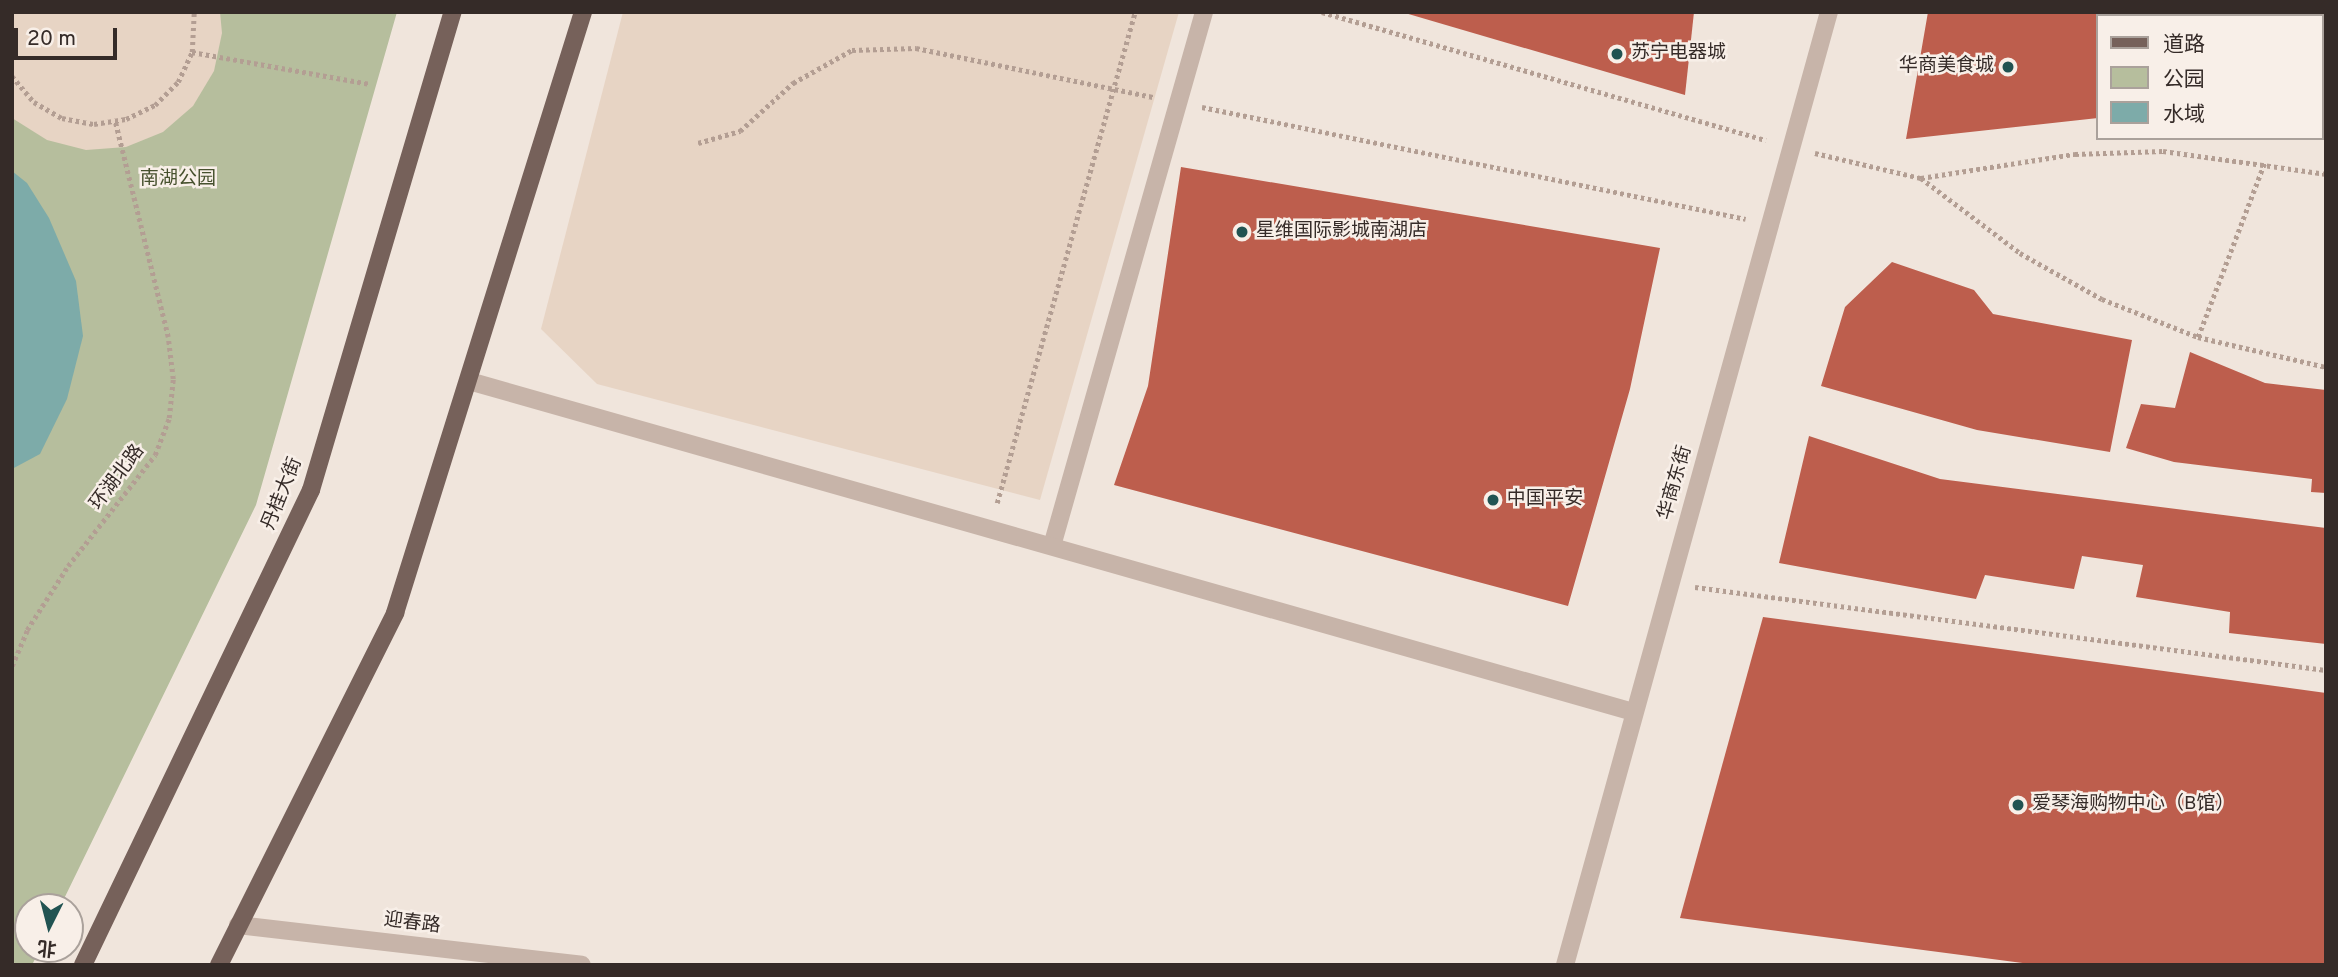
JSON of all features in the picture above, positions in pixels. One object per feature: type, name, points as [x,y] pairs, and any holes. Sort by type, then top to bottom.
[{"type":"main road","name":"丹桂大街","points":[[83,965],[311,490],[453,12]]},
{"type":"main road","points":[[219,965],[395,613],[583,12]]},
{"type":"street","points":[[1052,546],[1204,12]]},
{"type":"street","name":"华商东街","points":[[1565,965],[1829,12]]},
{"type":"street","points":[[469,381],[1633,712]]},
{"type":"street","name":"迎春路","points":[[238,925],[582,965]]},
{"type":"path","points":[[12,76],[34,102],[62,118],[94,124],[115,121],[155,105],[178,82],[192,52],[194,12]]},
{"type":"path","points":[[990,528],[1135,12]]},
{"type":"path","points":[[1322,12],[1792,147],[1921,178],[2075,154],[2163,150],[2265,162],[2326,174]]},
{"type":"path","points":[[698,143],[740,131],[793,83],[852,50],[916,48],[1168,100]]},
{"type":"path","points":[[192,52],[370,84]]},
{"type":"path","points":[[1195,106],[1770,225]]},
{"type":"path","name":"环湖北路","points":[[12,666],[27,630],[68,566],[155,455],[169,418],[173,379],[168,337],[115,121]]},
{"type":"path","points":[[2198,337],[2265,162]]},
{"type":"path","points":[[1921,178],[2020,253],[2102,299],[2198,337],[2326,367]]},
{"type":"path","points":[[1670,583],[2326,670]]},
{"type":"green space","name":"南湖公园","points":[[12,12],[397,12],[256,505],[67,893],[14,893],[14,963],[33,963],[12,965]]},
{"type":"shaded area","points":[[12,12],[220,12],[222,33],[214,71],[193,106],[163,132],[126,147],[86,150],[47,140],[12,118]]},
{"type":"shaded area","points":[[623,12],[1179,12],[1040,500],[597,384],[541,329]]},
{"type":"water","points":[[12,171],[27,183],[49,218],[76,281],[83,336],[67,399],[40,454],[12,469]]},
{"type":"building","name":"苏宁电器城","points":[[1694,12],[1685,95],[1405,13]]},
{"type":"building","name":"华商美食城","points":[[1928,12],[2288,12],[2096,14],[2096,118],[1906,139]]},
{"type":"building","points":[[1181,167],[1660,248],[1630,389],[1568,606],[1114,485],[1148,386]]},
{"type":"building","points":[[1892,262],[1974,290],[1993,314],[2132,340],[2110,452],[1977,430],[1821,386],[1845,307]]},
{"type":"building","points":[[2190,352],[2265,383],[2326,390],[2326,493],[2311,492],[2312,479],[2174,462],[2126,448],[2141,404],[2175,408]]},
{"type":"building","points":[[1809,436],[1940,479],[2326,528],[2326,644],[2229,633],[2230,612],[2136,597],[2143,565],[2082,556],[2074,589],[1985,575],[1976,599],[1779,563]]},
{"type":"building","name":"爱琴海购物中心（B馆）","points":[[1763,617],[2326,693],[2326,965],[2037,965],[1680,918]]},
{"type":"place","name":"苏宁电器城","points":[[1617,54]]},
{"type":"place","name":"华商美食城","points":[[2008,67]]},
{"type":"place","name":"星维国际影城南湖店","points":[[1242,232]]},
{"type":"place","name":"中国平安","points":[[1493,500]]},
{"type":"place","name":"爱琴海购物中心（B馆）","points":[[2018,805]]}]
